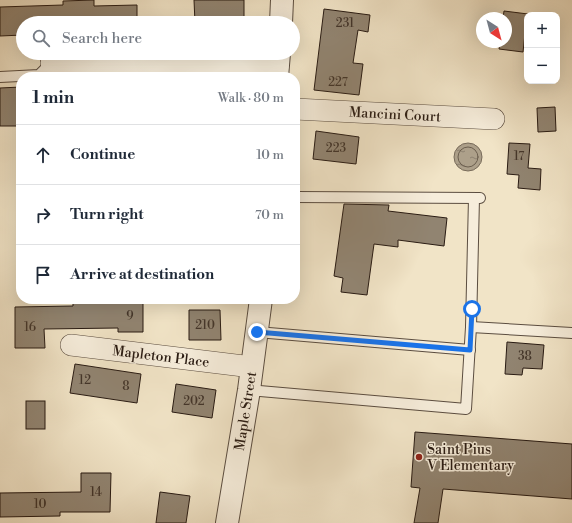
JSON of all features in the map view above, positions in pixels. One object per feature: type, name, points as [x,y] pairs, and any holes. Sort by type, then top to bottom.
[{"type":"street","points":[[281,16],[282,0]]},
{"type":"street","points":[[51,63],[278,66]]},
{"type":"street","name":"Mancini Court","points":[[300,109],[494,119]]},
{"type":"street","name":"Maple Street","points":[[227,523],[261,304]]},
{"type":"street","name":"Mapleton Place","points":[[71,345],[252,367]]},
{"type":"lane","points":[[42,72],[51,63]]},
{"type":"lane","points":[[0,77],[16,76]]},
{"type":"lane","points":[[249,390],[466,409],[477,198],[300,197]]},
{"type":"lane","points":[[471,327],[572,333]]},
{"type":"lane","points":[[257,332],[470,350]]},
{"type":"water","points":[[468,143],[478,147],[482,157],[478,167],[468,171],[458,167],[454,157],[458,147]]},
{"type":"building","points":[[94,0],[94,6],[137,5],[137,16],[16,16],[16,35],[0,36],[0,7],[63,5],[63,1]]},
{"type":"building","points":[[194,0],[244,0],[244,16],[195,16]]},
{"type":"building","points":[[324,9],[370,15],[368,32],[358,30],[353,63],[363,64],[359,95],[314,90]]},
{"type":"building","points":[[512,12],[524,14],[523,52],[499,49],[512,48]]},
{"type":"building","points":[[16,87],[16,126],[0,126],[0,88]]},
{"type":"building","points":[[555,107],[556,131],[538,132],[537,108]]},
{"type":"building","points":[[316,131],[359,137],[356,164],[313,159]]},
{"type":"building","points":[[509,143],[530,144],[528,168],[541,169],[540,190],[518,188],[519,175],[507,174]]},
{"type":"building","points":[[344,204],[389,205],[388,211],[447,218],[444,246],[398,240],[398,247],[374,244],[367,295],[341,292],[343,278],[334,276]]},
{"type":"building","points":[[73,304],[143,304],[143,332],[118,332],[118,328],[44,329],[45,348],[15,348],[15,307],[73,306]]},
{"type":"building","points":[[189,310],[220,310],[221,340],[189,340]]},
{"type":"building","points":[[507,342],[544,345],[542,369],[523,368],[522,375],[505,374]]},
{"type":"building","points":[[75,364],[141,374],[137,403],[70,393]]},
{"type":"building","points":[[176,384],[216,390],[212,418],[172,412]]},
{"type":"building","points":[[26,401],[45,401],[45,429],[26,429]]},
{"type":"building","points":[[415,432],[572,444],[572,499],[443,489],[438,523],[414,523],[420,488],[411,487]]},
{"type":"building","points":[[81,473],[111,473],[110,512],[60,512],[60,516],[0,517],[0,493],[81,492]]},
{"type":"building","points":[[160,492],[190,496],[186,523],[156,523]]},
{"type":"place","name":"Saint Pius V Elementary","points":[[419,457]]},
{"type":"route","points":[[257,332],[470,350],[472,309]]}]
